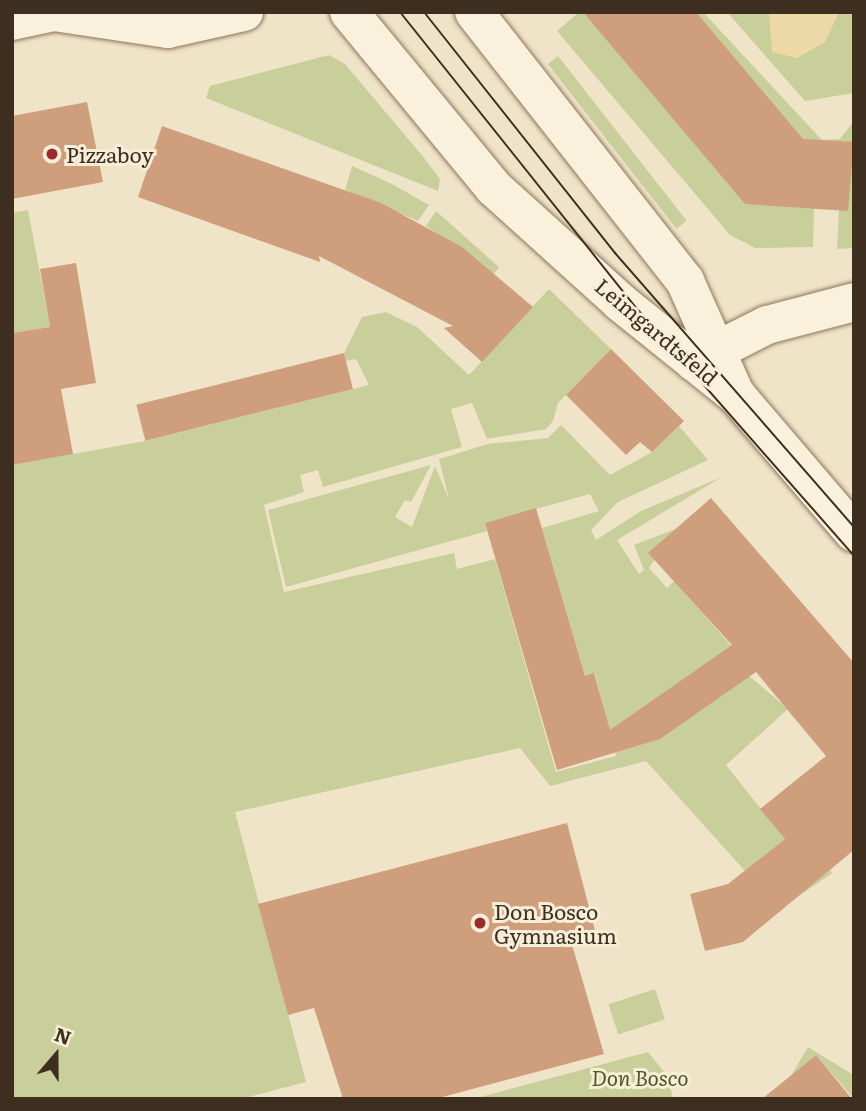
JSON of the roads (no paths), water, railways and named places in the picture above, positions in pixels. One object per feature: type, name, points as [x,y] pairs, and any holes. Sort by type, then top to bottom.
[{"type":"main road","points":[[12,21],[54,12],[168,29],[244,12]]},
{"type":"main road","name":"Leimgardtsfeld","points":[[349,12],[494,188],[705,355],[854,533]]},
{"type":"main road","name":"Leimgardtsfeld","points":[[474,12],[679,272],[705,355]]},
{"type":"main road","points":[[705,355],[785,318],[854,302]]},
{"type":"tram line","points":[[400,12],[638,310],[854,556]]},
{"type":"tram line","points":[[424,12],[615,253],[854,527]]},
{"type":"place","name":"Pizzaboy","points":[[52,154]]},
{"type":"place","name":"Don Bosco Gymnasium","points":[[480,923]]},
{"type":"park label","name":"Don Bosco","points":[[640,1077]]}]
